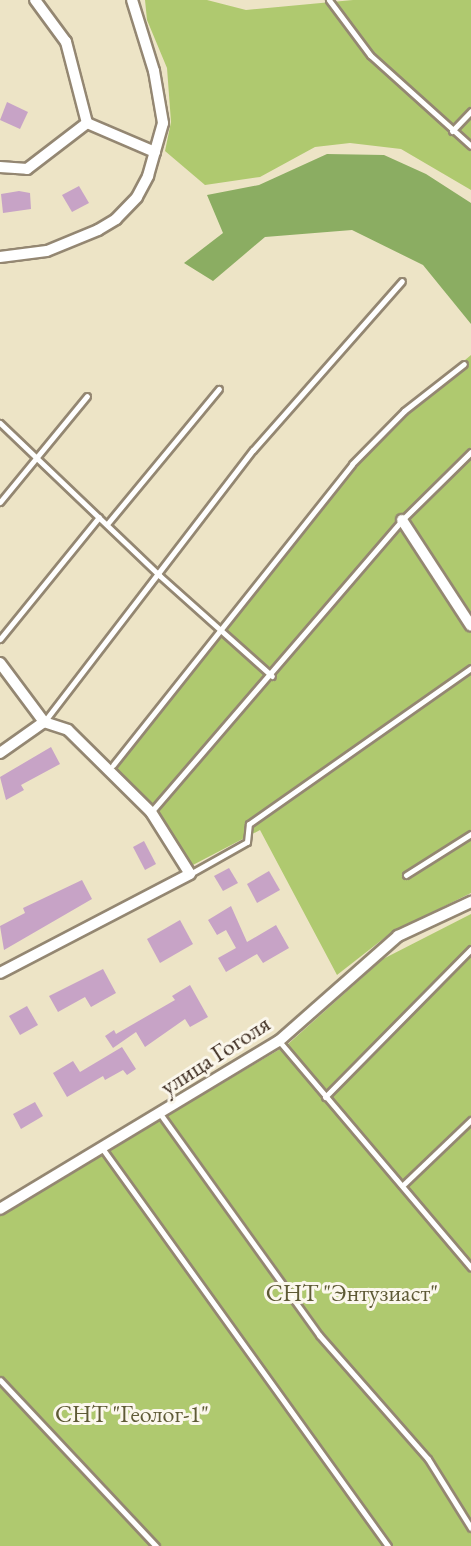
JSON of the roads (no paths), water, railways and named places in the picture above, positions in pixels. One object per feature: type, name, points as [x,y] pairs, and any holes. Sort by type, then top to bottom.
[{"type":"street","points":[[35,0],[66,42],[87,123]]},
{"type":"street","points":[[0,256],[47,251],[74,243],[116,219],[137,197],[155,152],[163,123],[154,71],[132,0]]},
{"type":"street","points":[[87,123],[155,152]]},
{"type":"street","points":[[0,167],[27,169],[87,123]]},
{"type":"street","points":[[402,520],[471,626]]},
{"type":"street","points":[[0,663],[44,722],[68,730],[151,812],[190,874],[0,973]]},
{"type":"street","points":[[0,753],[44,722]]},
{"type":"street","name":"улица Гоголя","points":[[0,1209],[279,1041],[398,936],[471,902]]},
{"type":"lane","points":[[329,0],[370,55],[471,146]]},
{"type":"lane","points":[[452,131],[471,111]]},
{"type":"lane","points":[[44,722],[160,576],[253,450],[402,281]]},
{"type":"lane","points":[[113,765],[352,464],[404,411],[464,364]]},
{"type":"lane","points":[[108,523],[219,389]]},
{"type":"lane","points":[[0,502],[87,396]]},
{"type":"lane","points":[[0,423],[108,523],[160,576],[272,676]]},
{"type":"lane","points":[[151,812],[272,676],[402,520],[471,452]]},
{"type":"lane","points":[[0,639],[99,517]]},
{"type":"lane","points":[[190,874],[247,842],[249,824],[471,668]]},
{"type":"lane","points":[[406,875],[471,834]]},
{"type":"lane","points":[[325,1097],[471,949]]},
{"type":"lane","points":[[279,1041],[325,1097],[404,1184],[471,1267]]},
{"type":"lane","points":[[161,1114],[319,1335],[428,1459],[471,1528]]},
{"type":"lane","points":[[404,1184],[471,1120]]},
{"type":"lane","points":[[102,1148],[388,1546]]},
{"type":"lane","points":[[0,1380],[156,1546]]},
{"type":"park label","name":"СНТ \"Энтузиаст\"","points":[[352,1293]]},
{"type":"park label","name":"СНТ \"Геолог-1\"","points":[[132,1414]]}]
